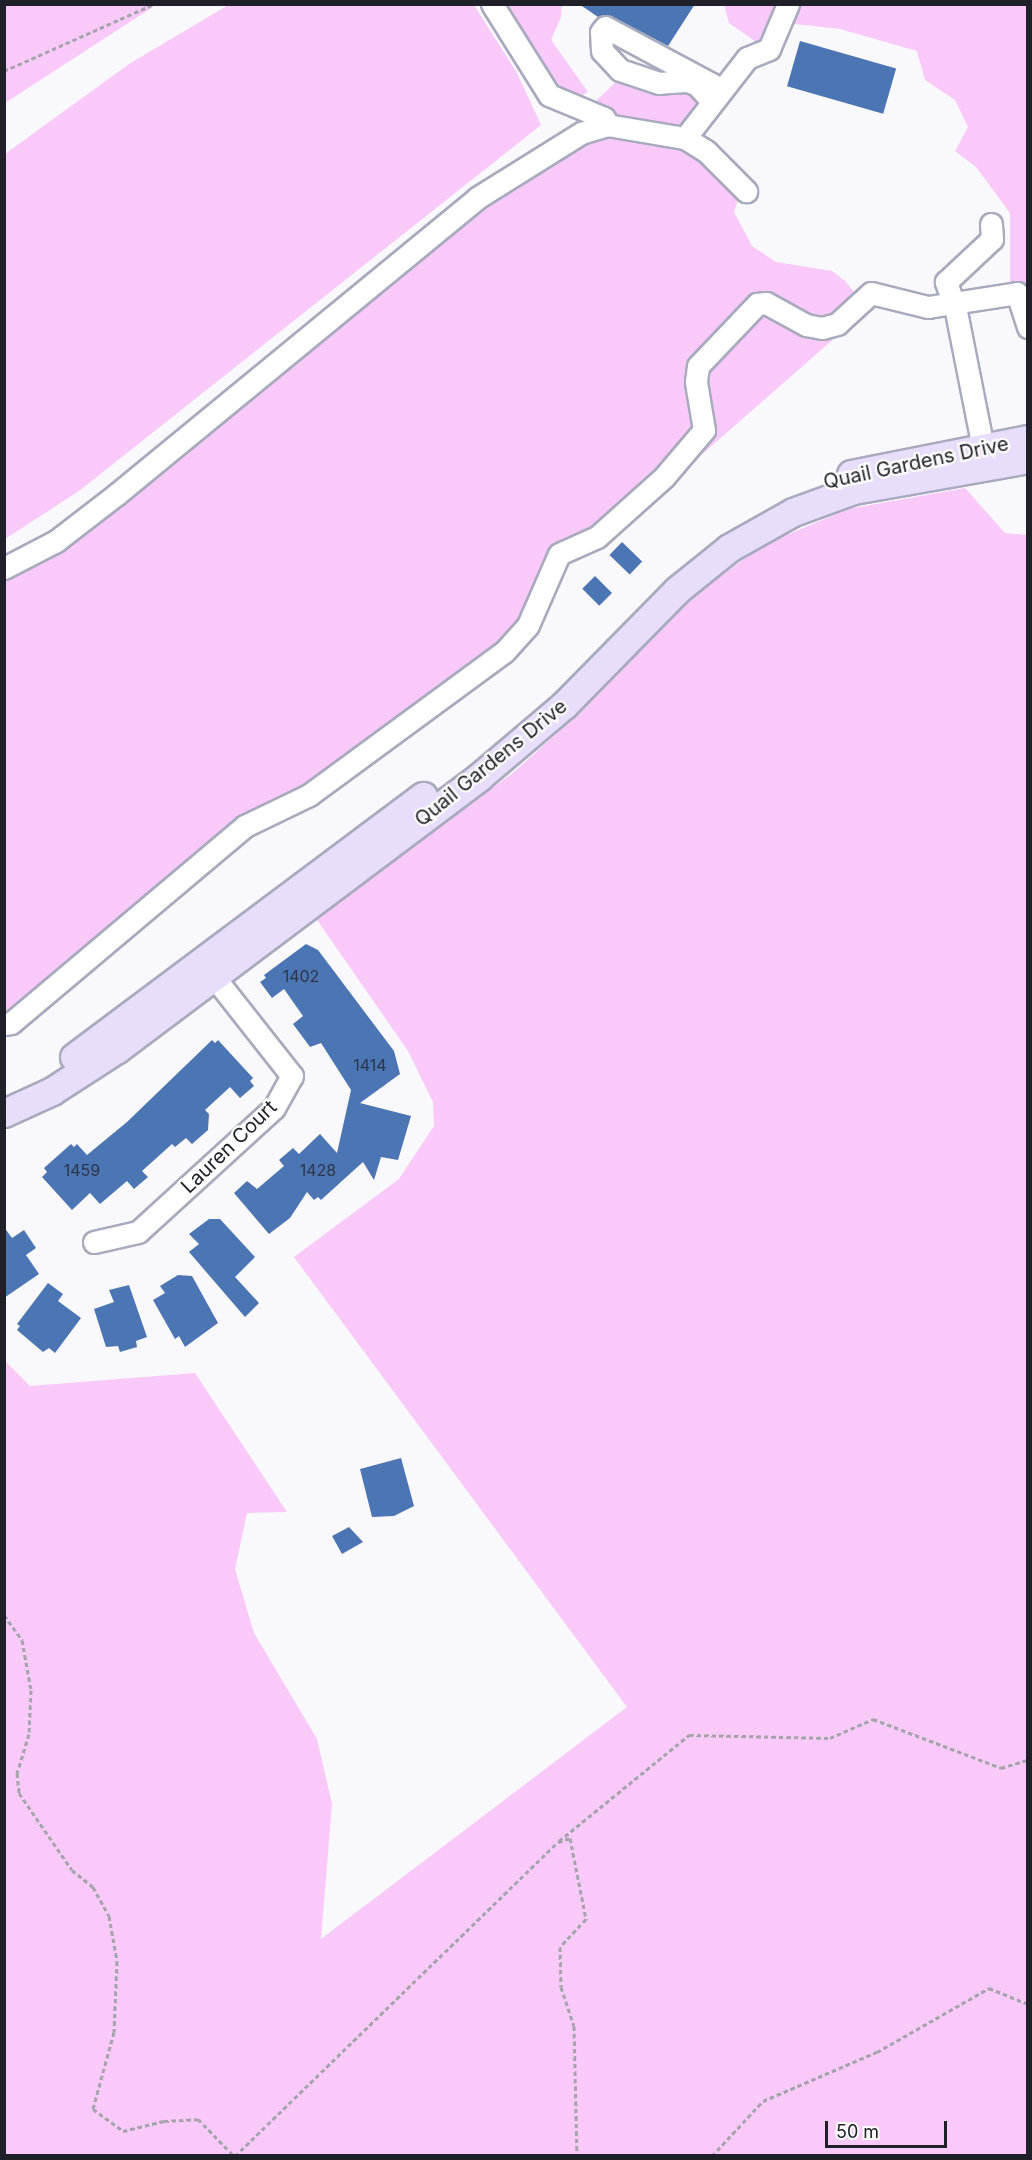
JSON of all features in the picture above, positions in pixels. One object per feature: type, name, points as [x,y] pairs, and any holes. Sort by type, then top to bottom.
[{"type":"main road","name":"Quail Gardens Drive","points":[[4,1094],[81,1053],[208,970],[528,738],[676,590],[729,548],[762,527],[826,498],[985,457],[1028,440]]},
{"type":"main road","name":"Quail Gardens Drive","points":[[985,457],[1028,459]]},
{"type":"main road","name":"Quail Gardens Drive","points":[[4,1113],[83,1072],[208,970]]},
{"type":"street","points":[[492,4],[549,95],[604,118],[607,125]]},
{"type":"street","points":[[685,138],[714,96],[747,58],[769,48],[788,4]]},
{"type":"street","points":[[605,27],[713,85],[714,96],[696,84],[686,81],[659,83],[620,70],[602,51],[601,32],[605,27]]},
{"type":"street","points":[[4,568],[56,541],[117,494],[477,198],[544,153],[581,133],[607,125],[685,138],[706,151],[746,191]]},
{"type":"street","points":[[985,457],[954,303],[946,282],[992,239],[991,224]]},
{"type":"street","points":[[4,1024],[11,1023],[245,826],[309,795],[504,652],[528,625],[559,554],[597,537],[664,477],[704,430],[696,382],[698,366],[757,304],[766,303],[806,325],[822,327],[837,324],[871,293],[928,307],[1017,293],[1028,327]]},
{"type":"street","name":"Lauren Court","points":[[94,1242],[138,1232],[274,1108],[292,1076],[208,970]]},
{"type":"path","points":[[4,71],[154,4]]},
{"type":"path","points":[[4,1615],[22,1640],[31,1690],[29,1734],[16,1773],[19,1792],[72,1870],[93,1887],[109,1916],[115,1949],[114,2032],[93,2109],[123,2131],[164,2121],[198,2119],[235,2156],[558,1842],[688,1735],[830,1738],[873,1719],[1001,1768],[1028,1760]]},
{"type":"path","points":[[558,1842],[570,1838],[586,1918],[560,1947],[561,1987],[574,2026],[577,2156]]},
{"type":"path","points":[[712,2156],[763,2101],[877,2052],[989,1988],[1028,2004]]},
{"type":"shaded area","points":[[5,4],[156,4],[156,5],[5,103]]},
{"type":"shaded area","points":[[230,4],[474,5],[517,73],[541,125],[79,491],[5,539],[5,154],[129,64]]},
{"type":"shaded area","points":[[500,5],[562,5],[561,17],[551,40],[588,92],[579,97],[555,88]]},
{"type":"shaded area","points":[[724,5],[782,5],[765,40],[756,42],[729,23]]},
{"type":"shaded area","points":[[794,5],[1027,5],[1027,303],[1021,285],[1010,284],[1010,213],[976,167],[955,151],[968,127],[955,100],[925,80],[917,51],[840,29],[795,24],[786,27]]},
{"type":"shaded area","points":[[619,79],[685,86],[700,100],[682,128],[619,119],[592,105]]},
{"type":"shaded area","points":[[615,132],[674,143],[706,162],[739,197],[734,212],[752,246],[776,262],[832,271],[844,280],[855,293],[845,329],[621,525],[561,553],[527,614],[504,645],[5,1018],[5,578],[468,214],[565,149]]},
{"type":"shaded area","points":[[965,488],[1005,533],[1027,535],[1027,2155],[5,2155],[4,1360],[30,1386],[195,1373],[287,1512],[247,1513],[235,1569],[254,1633],[317,1739],[332,1804],[321,1939],[627,1707],[294,1257],[399,1179],[434,1126],[433,1102],[408,1051],[315,917],[514,772],[573,719],[689,600],[761,546],[848,509]]},
{"type":"building","points":[[579,4],[695,4],[668,46],[611,16],[598,17]]},
{"type":"building","points":[[800,41],[896,69],[883,114],[787,86]]},
{"type":"building","points":[[622,542],[642,561],[630,574],[609,555]]},
{"type":"building","points":[[595,576],[612,593],[599,606],[582,589]]},
{"type":"building","points":[[306,944],[318,950],[394,1051],[400,1074],[360,1103],[411,1116],[398,1160],[381,1157],[374,1180],[363,1162],[321,1200],[318,1197],[314,1200],[307,1192],[290,1218],[269,1234],[234,1193],[247,1181],[257,1189],[284,1166],[279,1160],[293,1148],[299,1154],[320,1134],[337,1153],[351,1090],[321,1043],[310,1047],[293,1024],[303,1016],[284,989],[272,998],[260,982],[266,978],[264,975]]},
{"type":"building","points":[[212,1040],[215,1043],[218,1040],[253,1078],[250,1081],[254,1086],[240,1098],[230,1087],[205,1110],[209,1114],[208,1130],[192,1144],[186,1138],[175,1147],[172,1144],[142,1171],[148,1177],[134,1189],[127,1181],[100,1204],[90,1193],[72,1210],[42,1177],[47,1172],[44,1168],[71,1144],[74,1147],[77,1144],[87,1155],[127,1122]]},
{"type":"building","points":[[209,1219],[220,1219],[255,1257],[235,1277],[259,1303],[245,1317],[189,1252],[199,1244],[189,1234]]},
{"type":"building","points":[[4,1227],[12,1238],[24,1230],[36,1248],[26,1255],[39,1274],[4,1298]]},
{"type":"building","points":[[178,1275],[192,1276],[218,1323],[185,1347],[179,1336],[175,1339],[153,1300],[165,1293],[160,1286]]},
{"type":"building","points":[[48,1283],[63,1294],[58,1301],[81,1318],[55,1353],[49,1348],[43,1352],[17,1330],[20,1326],[17,1324]]},
{"type":"building","points":[[129,1285],[147,1337],[136,1341],[137,1347],[120,1352],[118,1346],[106,1347],[94,1309],[114,1302],[109,1290]]},
{"type":"building","points":[[401,1458],[414,1506],[394,1516],[372,1517],[360,1469]]},
{"type":"building","points":[[349,1527],[363,1542],[342,1554],[332,1536]]}]
